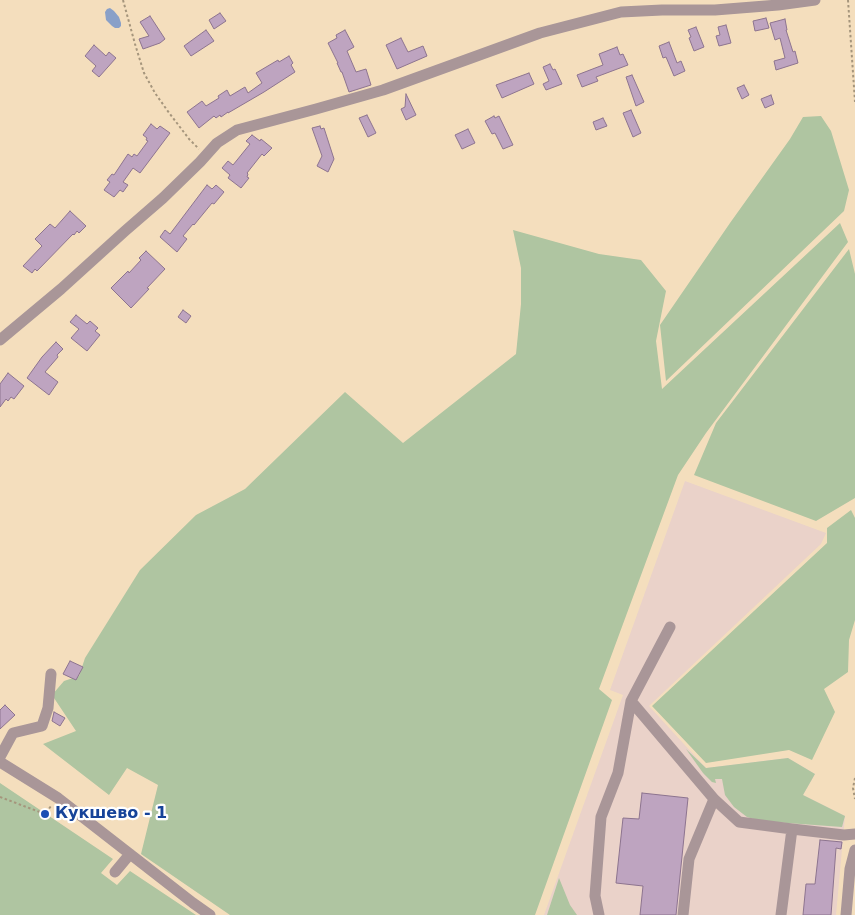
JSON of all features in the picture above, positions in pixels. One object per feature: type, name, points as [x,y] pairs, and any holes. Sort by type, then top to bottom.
[{"type":"street","points":[[0,340],[163,198],[217,143],[237,130],[383,90],[540,33],[622,12],[715,10],[815,0]]},
{"type":"street","points":[[599,915],[595,896],[601,817],[618,773],[631,701],[670,627]]},
{"type":"street","points":[[0,757],[13,733],[42,726],[48,708],[51,674]]},
{"type":"street","points":[[631,701],[714,799],[739,822],[792,830],[855,834]]},
{"type":"street","points":[[0,762],[58,798],[210,915]]},
{"type":"street","points":[[682,915],[689,859],[714,799]]},
{"type":"street","points":[[781,915],[792,830]]},
{"type":"street","points":[[846,915],[850,869],[855,850]]},
{"type":"street","points":[[115,872],[130,854]]},
{"type":"path","points":[[125,0],[144,74],[155,93],[189,139],[207,155]]},
{"type":"path","points":[[848,0],[855,102]]},
{"type":"path","points":[[855,778],[853,788],[855,800]]},
{"type":"path","points":[[0,797],[45,814]]},
{"type":"shaded area","points":[[685,481],[826,533],[821,544],[649,706],[706,768],[788,758],[815,774],[803,795],[845,816],[836,915],[544,915],[623,695],[610,690]]},
{"type":"green space","points":[[821,116],[831,131],[849,190],[844,211],[666,381],[660,325],[790,139],[803,117]]},
{"type":"green space","points":[[840,223],[848,242],[706,433],[678,475],[599,689],[612,700],[535,915],[230,915],[141,854],[158,785],[127,768],[109,795],[43,744],[76,731],[52,695],[64,681],[79,676],[85,658],[140,570],[196,515],[245,489],[345,392],[403,443],[516,354],[521,304],[521,268],[513,230],[599,254],[641,260],[666,291],[656,341],[662,389]]},
{"type":"green space","points":[[849,249],[855,274],[855,498],[816,521],[694,475],[716,423]]},
{"type":"green space","points":[[851,510],[855,518],[855,620],[849,640],[848,672],[824,689],[835,712],[812,760],[789,750],[706,763],[652,706],[827,543],[827,528]]},
{"type":"green space","points":[[686,749],[706,768],[788,758],[815,774],[803,795],[845,816],[842,827],[760,821],[747,817],[734,807],[725,795],[722,779],[715,779],[716,783],[712,782]]},
{"type":"green space","points":[[0,783],[113,859],[101,873],[117,885],[130,871],[196,915],[0,915]]},
{"type":"green space","points":[[559,878],[570,905],[577,915],[547,915]]},
{"type":"water","points":[[110,8],[119,17],[121,26],[119,28],[115,28],[106,20],[105,12]]},
{"type":"building","points":[[220,13],[226,21],[214,29],[209,20]]},
{"type":"building","points":[[150,16],[165,39],[160,43],[143,49],[139,39],[149,36],[140,22]]},
{"type":"building","points":[[766,18],[769,28],[755,31],[753,21]]},
{"type":"building","points":[[785,19],[786,30],[798,63],[776,70],[774,61],[785,58],[780,38],[775,40],[770,23]]},
{"type":"building","points":[[726,25],[731,43],[719,46],[716,36],[720,35],[718,27]]},
{"type":"building","points":[[696,27],[704,47],[694,51],[688,30]]},
{"type":"building","points":[[206,30],[214,41],[191,56],[184,46]]},
{"type":"building","points":[[345,30],[354,47],[347,51],[356,72],[366,69],[371,85],[349,92],[328,43]]},
{"type":"building","points":[[401,38],[408,52],[423,46],[427,56],[397,69],[386,45]]},
{"type":"building","points":[[669,42],[677,63],[681,61],[685,71],[674,76],[666,57],[663,58],[659,46]]},
{"type":"building","points":[[94,45],[106,56],[109,52],[116,58],[99,77],[92,71],[96,66],[85,56]]},
{"type":"building","points":[[617,47],[620,55],[623,54],[628,65],[596,77],[598,81],[582,87],[577,75],[603,65],[599,54]]},
{"type":"building","points":[[289,56],[295,72],[221,117],[220,115],[216,118],[214,116],[199,128],[187,112],[202,101],[206,106],[219,98],[218,96],[227,90],[230,96],[245,87],[248,93],[262,83],[256,73]]},
{"type":"building","points":[[550,64],[553,70],[555,69],[562,84],[546,90],[543,84],[549,81],[543,67]]},
{"type":"building","points":[[529,73],[534,84],[502,98],[496,85]]},
{"type":"building","points":[[632,75],[644,102],[636,106],[626,77]]},
{"type":"building","points":[[744,85],[749,95],[742,99],[737,88]]},
{"type":"building","points":[[406,94],[416,115],[406,120],[401,109],[405,107]]},
{"type":"building","points":[[771,95],[774,104],[765,108],[761,99]]},
{"type":"building","points":[[631,110],[641,133],[633,137],[623,113]]},
{"type":"building","points":[[367,115],[376,133],[368,137],[359,118]]},
{"type":"building","points":[[494,116],[495,118],[499,116],[513,145],[503,149],[495,133],[492,134],[485,121]]},
{"type":"building","points":[[603,118],[607,126],[596,130],[593,122]]},
{"type":"building","points":[[151,124],[157,129],[160,126],[170,133],[140,173],[133,168],[123,182],[128,185],[123,192],[120,190],[114,197],[104,190],[110,182],[107,180],[112,174],[114,175],[128,154],[132,157],[134,154],[137,156],[148,141],[143,135]]},
{"type":"building","points":[[320,126],[321,129],[324,128],[334,159],[328,172],[317,166],[322,156],[312,128]]},
{"type":"building","points":[[468,129],[475,143],[462,149],[455,135]]},
{"type":"building","points":[[252,135],[260,141],[261,139],[272,148],[264,156],[262,154],[247,173],[249,178],[241,188],[228,178],[230,175],[222,168],[228,161],[233,165],[250,144],[246,141]]},
{"type":"building","points":[[207,185],[212,189],[216,185],[224,192],[183,236],[187,239],[177,252],[160,237],[165,230],[170,234]]},
{"type":"building","points":[[70,211],[86,226],[79,233],[77,231],[73,234],[37,271],[35,269],[32,273],[23,266],[42,246],[35,239],[50,224],[55,228]]},
{"type":"building","points":[[146,251],[165,269],[131,308],[111,288],[128,271],[129,273],[141,260],[139,258]]},
{"type":"building","points":[[183,310],[191,316],[186,323],[178,317]]},
{"type":"building","points":[[76,315],[87,324],[90,321],[98,328],[95,331],[100,335],[87,351],[71,338],[79,329],[70,322]]},
{"type":"building","points":[[56,342],[63,349],[45,372],[58,382],[49,395],[27,378]]},
{"type":"building","points":[[8,373],[24,386],[14,399],[11,397],[8,401],[6,399],[0,407],[0,384]]},
{"type":"building","points":[[70,661],[83,667],[76,680],[63,674]]},
{"type":"building","points":[[5,705],[15,715],[0,729],[0,710]]},
{"type":"building","points":[[54,712],[65,718],[60,726],[52,721]]},
{"type":"building","points":[[642,793],[688,798],[676,915],[640,915],[643,886],[616,883],[623,818],[639,819]]},
{"type":"building","points":[[820,840],[842,842],[841,849],[836,848],[831,915],[803,915],[806,884],[815,884]]},
{"type":"place","name":"Кукшево - 1","points":[[45,814]]}]
